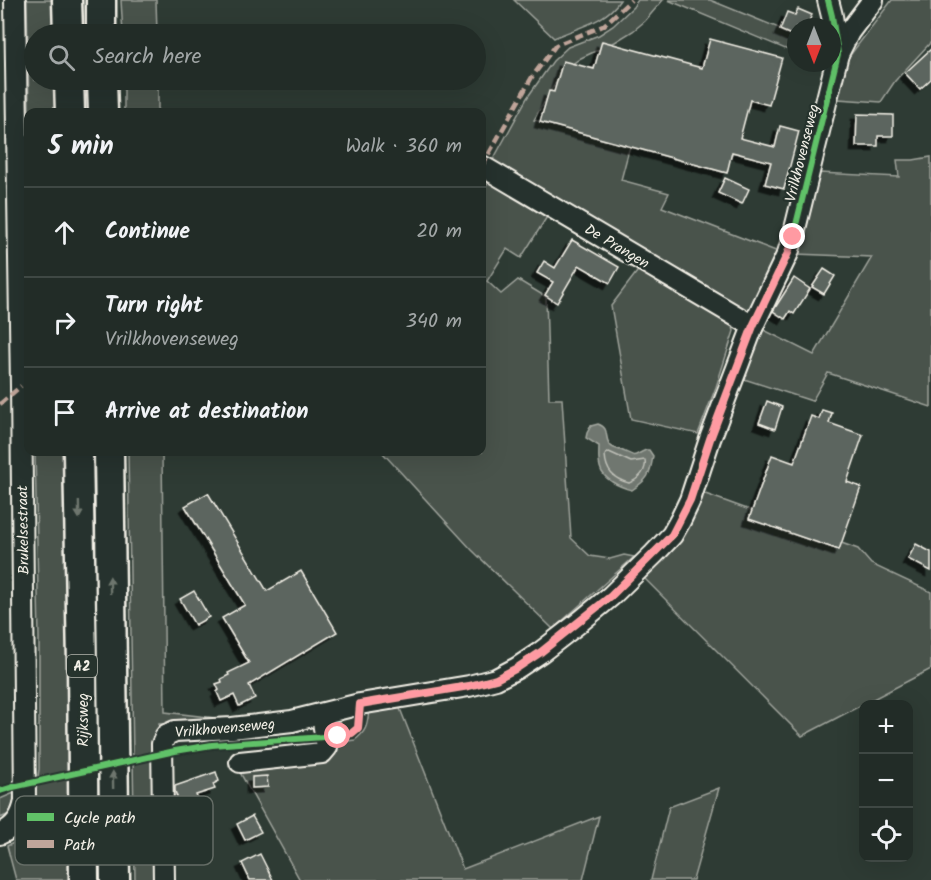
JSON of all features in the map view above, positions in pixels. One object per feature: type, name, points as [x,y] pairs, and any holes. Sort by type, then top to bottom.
[{"type":"highway","points":[[67,0],[68,24]]},
{"type":"highway","points":[[101,0],[101,24]]},
{"type":"highway","points":[[69,90],[70,108]]},
{"type":"highway","points":[[102,90],[103,108]]},
{"type":"highway","name":"Rijksweg","points":[[78,456],[83,796]]},
{"type":"highway","name":"Rijksweg","points":[[109,456],[114,796]]},
{"type":"highway","name":"Rijksweg","points":[[84,865],[84,880]]},
{"type":"highway","name":"Rijksweg","points":[[115,865],[115,880]]},
{"type":"street","name":"Brukelsestraat","points":[[15,0],[25,796]]},
{"type":"street","name":"Vrilkhovenseweg","points":[[828,0],[832,18]]},
{"type":"street","points":[[841,48],[849,32],[873,0]]},
{"type":"street","name":"Vrilkhovenseweg","points":[[163,796],[162,744],[166,735],[176,731],[292,722],[360,704],[469,686],[496,679],[541,652],[611,596],[672,535],[690,500],[710,439],[753,326],[788,253],[834,72]]},
{"type":"street","name":"De Prangen","points":[[486,168],[753,326]]},
{"type":"street","points":[[240,762],[322,753],[327,747],[322,715]]},
{"type":"street","name":"Brukelsestraat","points":[[0,834],[15,824]]},
{"type":"street","name":"Vrilkhovenseweg","points":[[164,865],[164,880]]},
{"type":"shaded area","points":[[27,0],[55,0],[56,24],[27,24]]},
{"type":"shaded area","points":[[121,0],[156,0],[157,24],[122,24]]},
{"type":"shaded area","points":[[514,0],[620,0],[614,8],[599,19],[554,38]]},
{"type":"shaded area","points":[[638,0],[663,0],[633,31],[565,69],[534,120],[630,146],[621,180],[669,193],[662,207],[781,253],[751,319],[493,160],[527,98],[553,61],[568,47],[599,35],[613,26]]},
{"type":"shaded area","points":[[668,0],[710,0],[787,31],[787,50]]},
{"type":"shaded area","points":[[892,0],[931,0],[931,42],[895,81],[881,102],[838,99],[848,58]]},
{"type":"shaded area","points":[[29,90],[57,90],[58,108],[29,108]]},
{"type":"shaded area","points":[[124,90],[158,90],[158,108],[124,108]]},
{"type":"shaded area","points":[[931,157],[931,407],[828,373],[812,401],[741,378],[762,329],[814,355],[872,257],[796,254],[820,173],[899,177],[897,160]]},
{"type":"shaded area","points":[[493,177],[550,212],[521,258],[507,249],[487,281],[501,294],[518,280],[546,297],[549,399],[562,399],[571,538],[590,556],[610,559],[624,555],[634,557],[553,629],[472,550],[386,456],[486,456],[486,186]]},
{"type":"shaded area","points":[[640,268],[733,327],[734,331],[716,387],[698,434],[631,419],[611,306]]},
{"type":"shaded area","points":[[35,456],[64,456],[70,796],[35,796],[39,769]]},
{"type":"shaded area","points":[[128,456],[162,456],[165,712],[242,721],[159,724],[159,796],[134,796]]},
{"type":"shaded area","points":[[697,491],[858,549],[871,564],[931,592],[931,669],[871,700],[859,700],[859,706],[802,736],[641,575]]},
{"type":"shaded area","points":[[399,706],[463,869],[599,816],[583,880],[300,880],[232,758],[355,740],[366,727],[369,711]]},
{"type":"shaded area","points":[[719,788],[693,880],[651,880],[669,807]]},
{"type":"shaded area","points":[[14,793],[12,813],[0,818],[0,799]]},
{"type":"shaded area","points":[[15,842],[15,865],[71,865],[71,880],[16,880],[7,846]]},
{"type":"shaded area","points":[[135,865],[159,865],[159,880],[135,880]]},
{"type":"water","points":[[598,424],[606,430],[608,442],[613,447],[633,455],[649,450],[653,456],[647,476],[632,490],[613,482],[602,472],[599,462],[599,446],[586,438],[591,426]]},
{"type":"building","points":[[798,9],[812,15],[810,18],[787,18],[787,33],[780,30],[787,12],[795,15]]},
{"type":"building","points":[[710,39],[782,58],[769,105],[750,100],[740,138],[775,147],[780,126],[799,131],[784,189],[765,184],[771,162],[732,152],[727,173],[540,122],[549,91],[554,92],[563,61],[594,69],[602,41],[702,68]]},
{"type":"building","points":[[931,49],[931,79],[920,89],[905,73]]},
{"type":"building","points":[[857,114],[893,115],[893,136],[878,136],[878,146],[856,146]]},
{"type":"building","points":[[725,178],[749,189],[742,204],[718,193]]},
{"type":"building","points":[[572,240],[619,267],[610,283],[579,265],[557,303],[545,295],[553,282],[537,273],[544,261],[555,268]]},
{"type":"building","points":[[824,269],[835,276],[824,294],[812,287]]},
{"type":"building","points":[[794,278],[810,289],[794,314],[790,311],[785,319],[773,311]]},
{"type":"building","points":[[767,401],[782,407],[775,429],[759,423]]},
{"type":"building","points":[[822,410],[832,413],[829,423],[863,435],[847,482],[861,487],[839,550],[749,519],[772,455],[794,463],[811,416],[819,419]]},
{"type":"building","points":[[208,493],[267,591],[301,571],[337,632],[249,685],[255,698],[239,706],[234,695],[221,701],[216,684],[222,682],[221,679],[229,675],[228,673],[249,663],[222,618],[245,605],[185,506]]},
{"type":"building","points":[[916,544],[931,552],[931,571],[908,559]]},
{"type":"building","points":[[194,591],[209,617],[195,625],[180,599]]},
{"type":"building","points":[[216,772],[219,781],[213,784],[215,789],[196,796],[177,796],[175,786]]},
{"type":"building","points":[[267,776],[268,787],[252,788],[252,777]]},
{"type":"building","points":[[252,816],[261,832],[245,840],[237,824]]},
{"type":"building","points":[[260,854],[273,880],[250,880],[242,863]]},
{"type":"marked path","points":[[486,159],[532,77],[556,45],[603,26],[631,0]]},
{"type":"marked path","points":[[0,404],[21,386]]},
{"type":"cycle path","points":[[0,791],[175,751],[212,745],[352,733],[358,728],[360,704],[469,686],[496,679],[541,652],[611,596],[672,535],[690,500],[710,439],[753,326],[788,253],[838,54],[828,0]]},
{"type":"route","points":[[338,736],[352,733],[358,728],[360,704],[469,686],[496,679],[517,668],[541,652],[611,596],[672,535],[690,500],[710,439],[753,326],[788,253],[793,237]]}]
